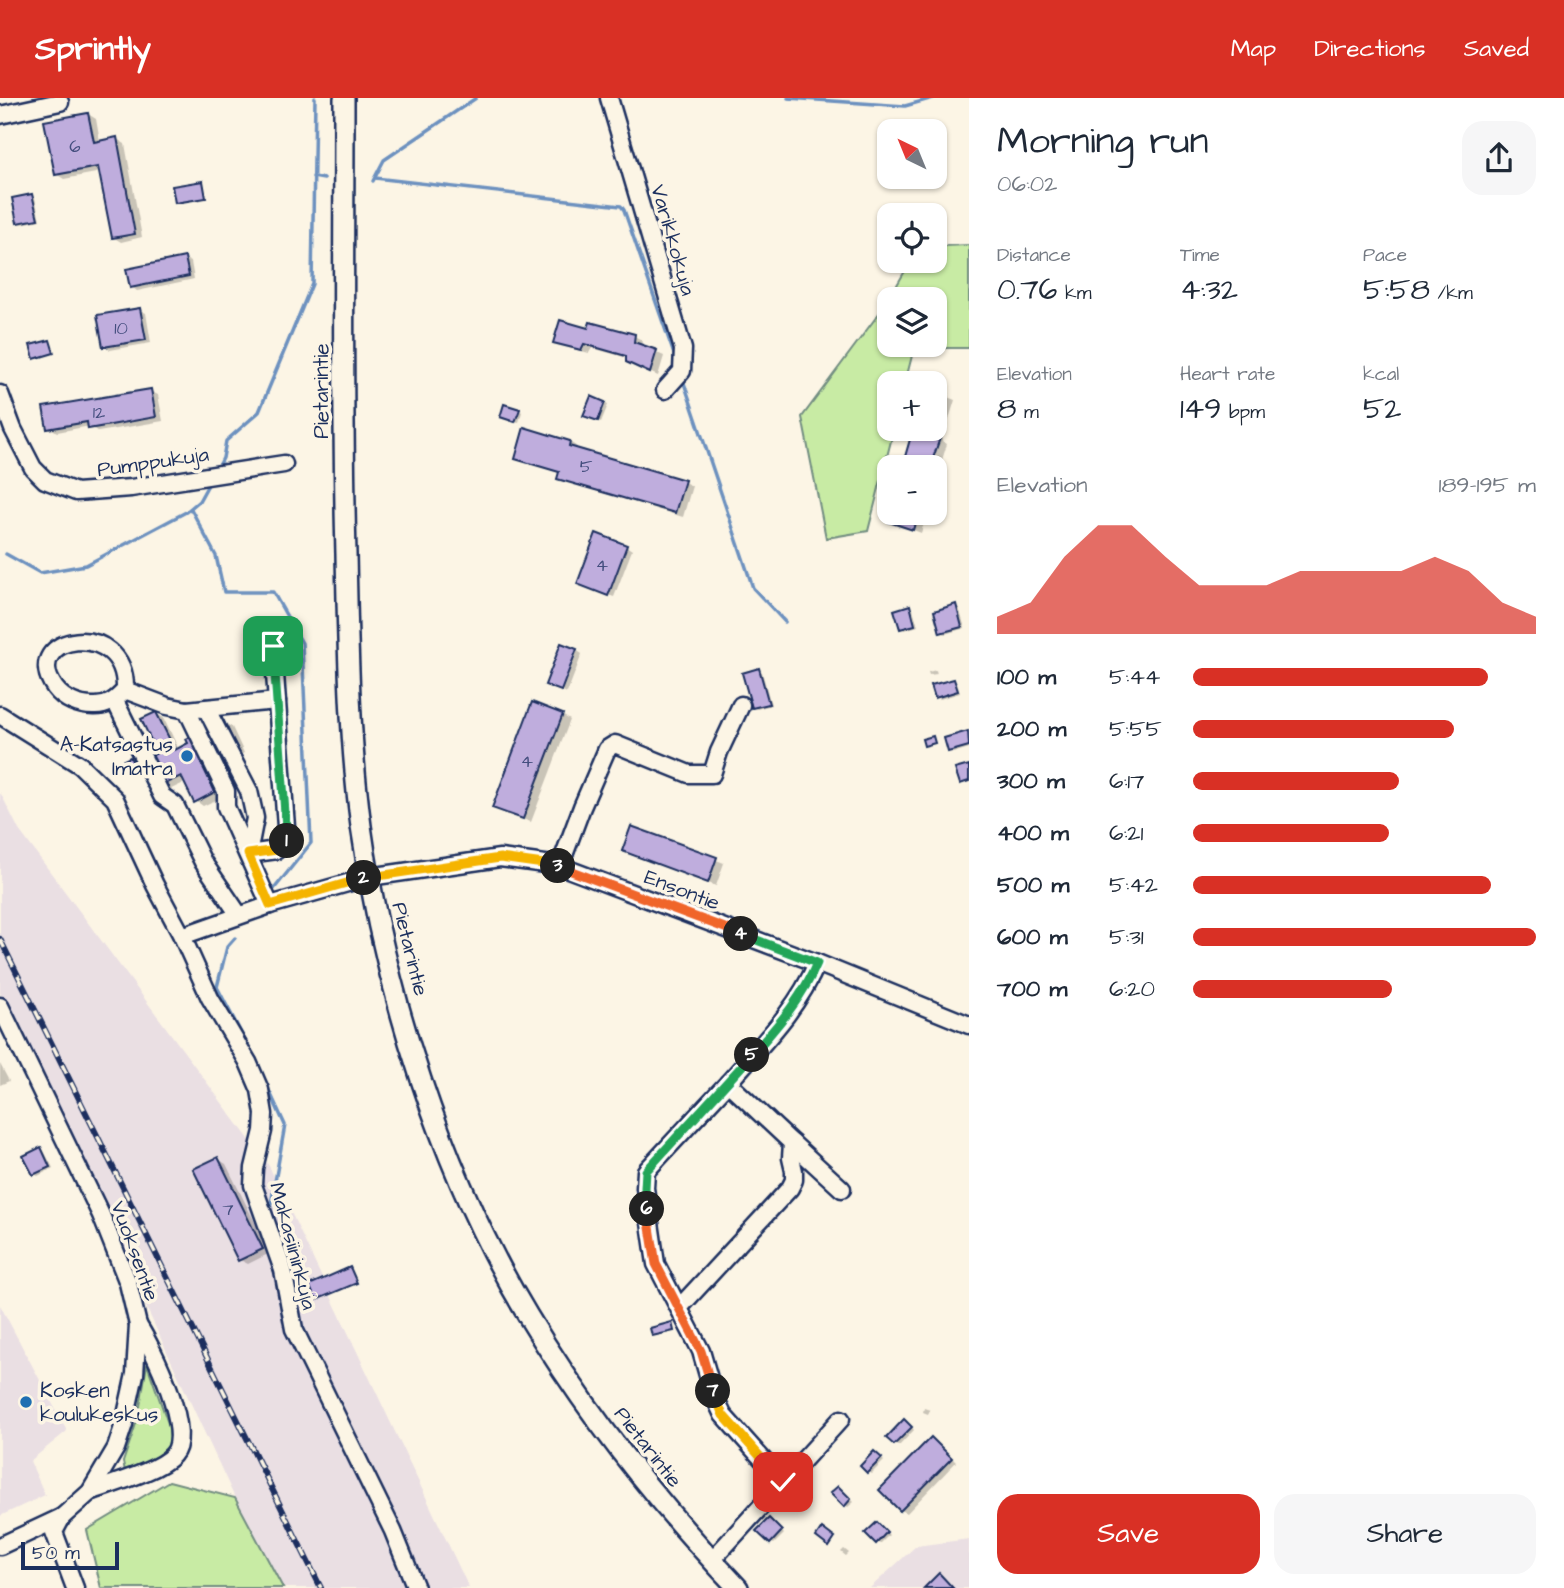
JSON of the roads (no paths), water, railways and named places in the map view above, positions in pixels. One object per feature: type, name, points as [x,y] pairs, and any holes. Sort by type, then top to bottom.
[{"type":"main road","name":"Pietarintie","points":[[344,98],[344,467],[348,662],[361,822],[369,877],[387,957],[433,1113],[485,1237],[526,1314],[568,1378],[642,1479],[738,1588]]},
{"type":"street","name":"Varikkokuja","points":[[609,98],[683,349],[682,371],[665,390]]},
{"type":"street","points":[[0,115],[60,102]]},
{"type":"street","name":"Pumppukuja","points":[[0,394],[13,429],[33,468],[45,480],[76,492],[131,488],[284,464]]},
{"type":"street","points":[[239,915],[203,862],[175,805],[162,796],[120,695],[125,675],[118,660],[105,647],[90,641],[75,640],[54,650],[48,659],[47,670],[59,693],[84,706],[99,707],[120,695],[187,710],[277,701]]},
{"type":"street","points":[[248,854],[277,850],[287,841],[273,646]]},
{"type":"street","points":[[560,866],[607,749],[615,744],[689,774],[712,774],[719,751],[741,705]]},
{"type":"street","points":[[206,708],[249,791],[255,818],[248,854]]},
{"type":"street","points":[[187,710],[226,791],[226,807],[270,905]]},
{"type":"street","name":"Makasiininkuja","points":[[0,715],[80,765],[115,799],[210,998],[248,1062],[260,1090],[264,1122],[253,1185],[283,1270],[294,1329],[393,1531],[416,1588]]},
{"type":"street","name":"Ensontie","points":[[369,877],[500,858],[560,866],[817,963],[969,1025]]},
{"type":"street","points":[[182,936],[270,905],[369,877]]},
{"type":"street","points":[[783,1482],[723,1415],[714,1396],[701,1351],[652,1251],[645,1188],[646,1171],[787,1015],[808,985],[817,963]]},
{"type":"street","name":"Vuoksentie","points":[[0,1006],[101,1214],[128,1283],[138,1325],[135,1374],[124,1424],[116,1448],[90,1492],[62,1517],[0,1546]]},
{"type":"street","points":[[728,1083],[842,1189]]},
{"type":"street","points":[[679,1308],[790,1188],[794,1171],[792,1143]]},
{"type":"street","points":[[90,1492],[162,1464],[174,1454],[180,1442],[180,1428],[152,1346],[138,1325]]},
{"type":"street","points":[[712,1560],[841,1419]]},
{"type":"street","points":[[62,1517],[54,1532],[75,1588]]},
{"type":"waterway","points":[[218,468],[226,441],[259,412],[312,284],[315,98]]},
{"type":"waterway","points":[[373,181],[384,160],[476,98]]},
{"type":"waterway","points":[[788,98],[905,106],[933,98]]},
{"type":"waterway","points":[[313,177],[324,179]]},
{"type":"waterway","points":[[375,178],[621,206],[676,360]]},
{"type":"waterway","points":[[682,377],[753,588],[785,622]]},
{"type":"waterway","points":[[6,554],[40,573],[86,565],[186,512],[199,501],[210,481]]},
{"type":"waterway","points":[[191,509],[216,556],[224,592],[273,592],[302,643],[311,843],[270,894]]},
{"type":"waterway","points":[[235,938],[227,947],[217,987],[250,1050]]},
{"type":"waterway","points":[[262,1075],[285,1125],[270,1210]]},
{"type":"railway","points":[[0,939],[321,1588]]},
{"type":"place","name":"A-Katsastus Imatra","points":[[187,756]]},
{"type":"place","name":"Kosken koulukeskus","points":[[26,1402]]}]
